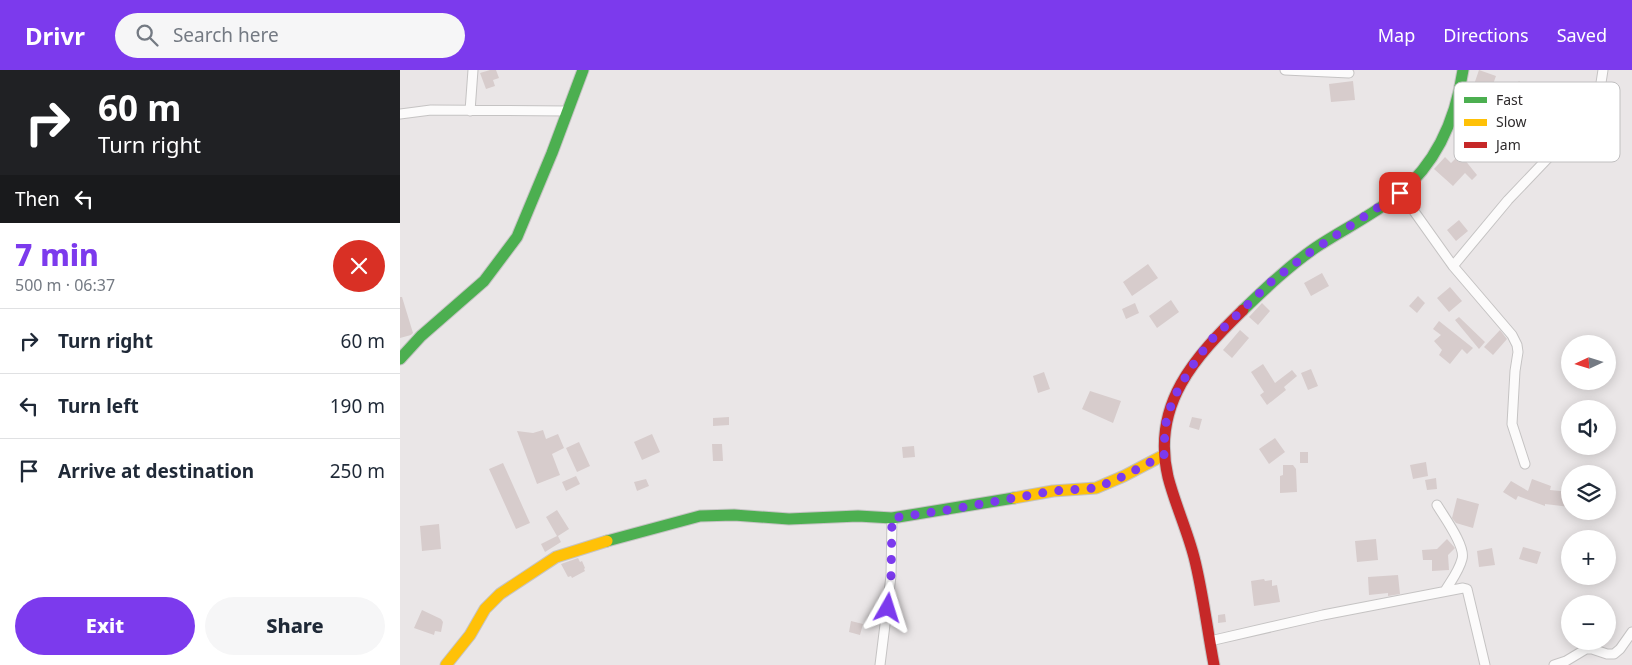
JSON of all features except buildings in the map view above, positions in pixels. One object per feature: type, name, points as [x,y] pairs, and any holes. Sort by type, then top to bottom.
[{"type":"street","points":[[470,110],[474,70]]},
{"type":"street","points":[[400,359],[421,336],[484,281],[514,241],[523,225],[552,153],[582,70]]},
{"type":"street","points":[[1285,70],[1349,73]]},
{"type":"street","points":[[400,114],[431,110],[568,111]]},
{"type":"street","points":[[1214,665],[1194,558],[1164,455],[1165,426],[1173,399],[1190,369],[1210,341],[1271,282],[1306,255],[1400,193],[1426,167],[1447,132],[1454,110]]},
{"type":"street","points":[[1453,266],[1508,200],[1544,162]]},
{"type":"street","points":[[1400,193],[1453,266],[1512,335],[1517,345],[1512,424],[1525,464]]},
{"type":"street","points":[[446,665],[470,635],[485,609],[500,594],[556,557],[587,546],[700,516],[734,515],[788,519],[858,516],[892,518],[1053,491],[1096,488],[1164,455]]},
{"type":"street","points":[[1437,506],[1459,542],[1463,553],[1462,560],[1444,591]]},
{"type":"street","points":[[880,665],[891,576],[892,518]]},
{"type":"street","points":[[1210,641],[1324,615],[1460,588],[1467,589],[1485,665]]},
{"type":"street","points":[[1554,665],[1566,661],[1586,649],[1614,654],[1632,632]]},
{"type":"traffic: fast","points":[[400,359],[421,336],[484,281],[517,237],[552,153],[583,70]]},
{"type":"traffic: fast","points":[[1461,82],[1463,70]]},
{"type":"traffic: fast","points":[[1243,310],[1305,255],[1378,209],[1412,182],[1434,154],[1450,122],[1454,108]]},
{"type":"traffic: fast","points":[[607,541],[700,516],[734,515],[789,519],[858,516],[892,518],[1014,498]]},
{"type":"traffic: slow","points":[[1014,498],[1053,491],[1096,488],[1164,455]]},
{"type":"traffic: slow","points":[[446,665],[470,635],[485,609],[500,594],[556,557],[607,541]]},
{"type":"traffic: jam","points":[[1214,665],[1194,557],[1168,477],[1164,451],[1166,427],[1172,404],[1181,384],[1209,346],[1243,310]]},
{"type":"route","points":[[888,608],[892,559],[892,518],[1053,491],[1096,488],[1164,455],[1165,426],[1173,399],[1190,369],[1210,341],[1271,282],[1306,255],[1400,193]]}]
